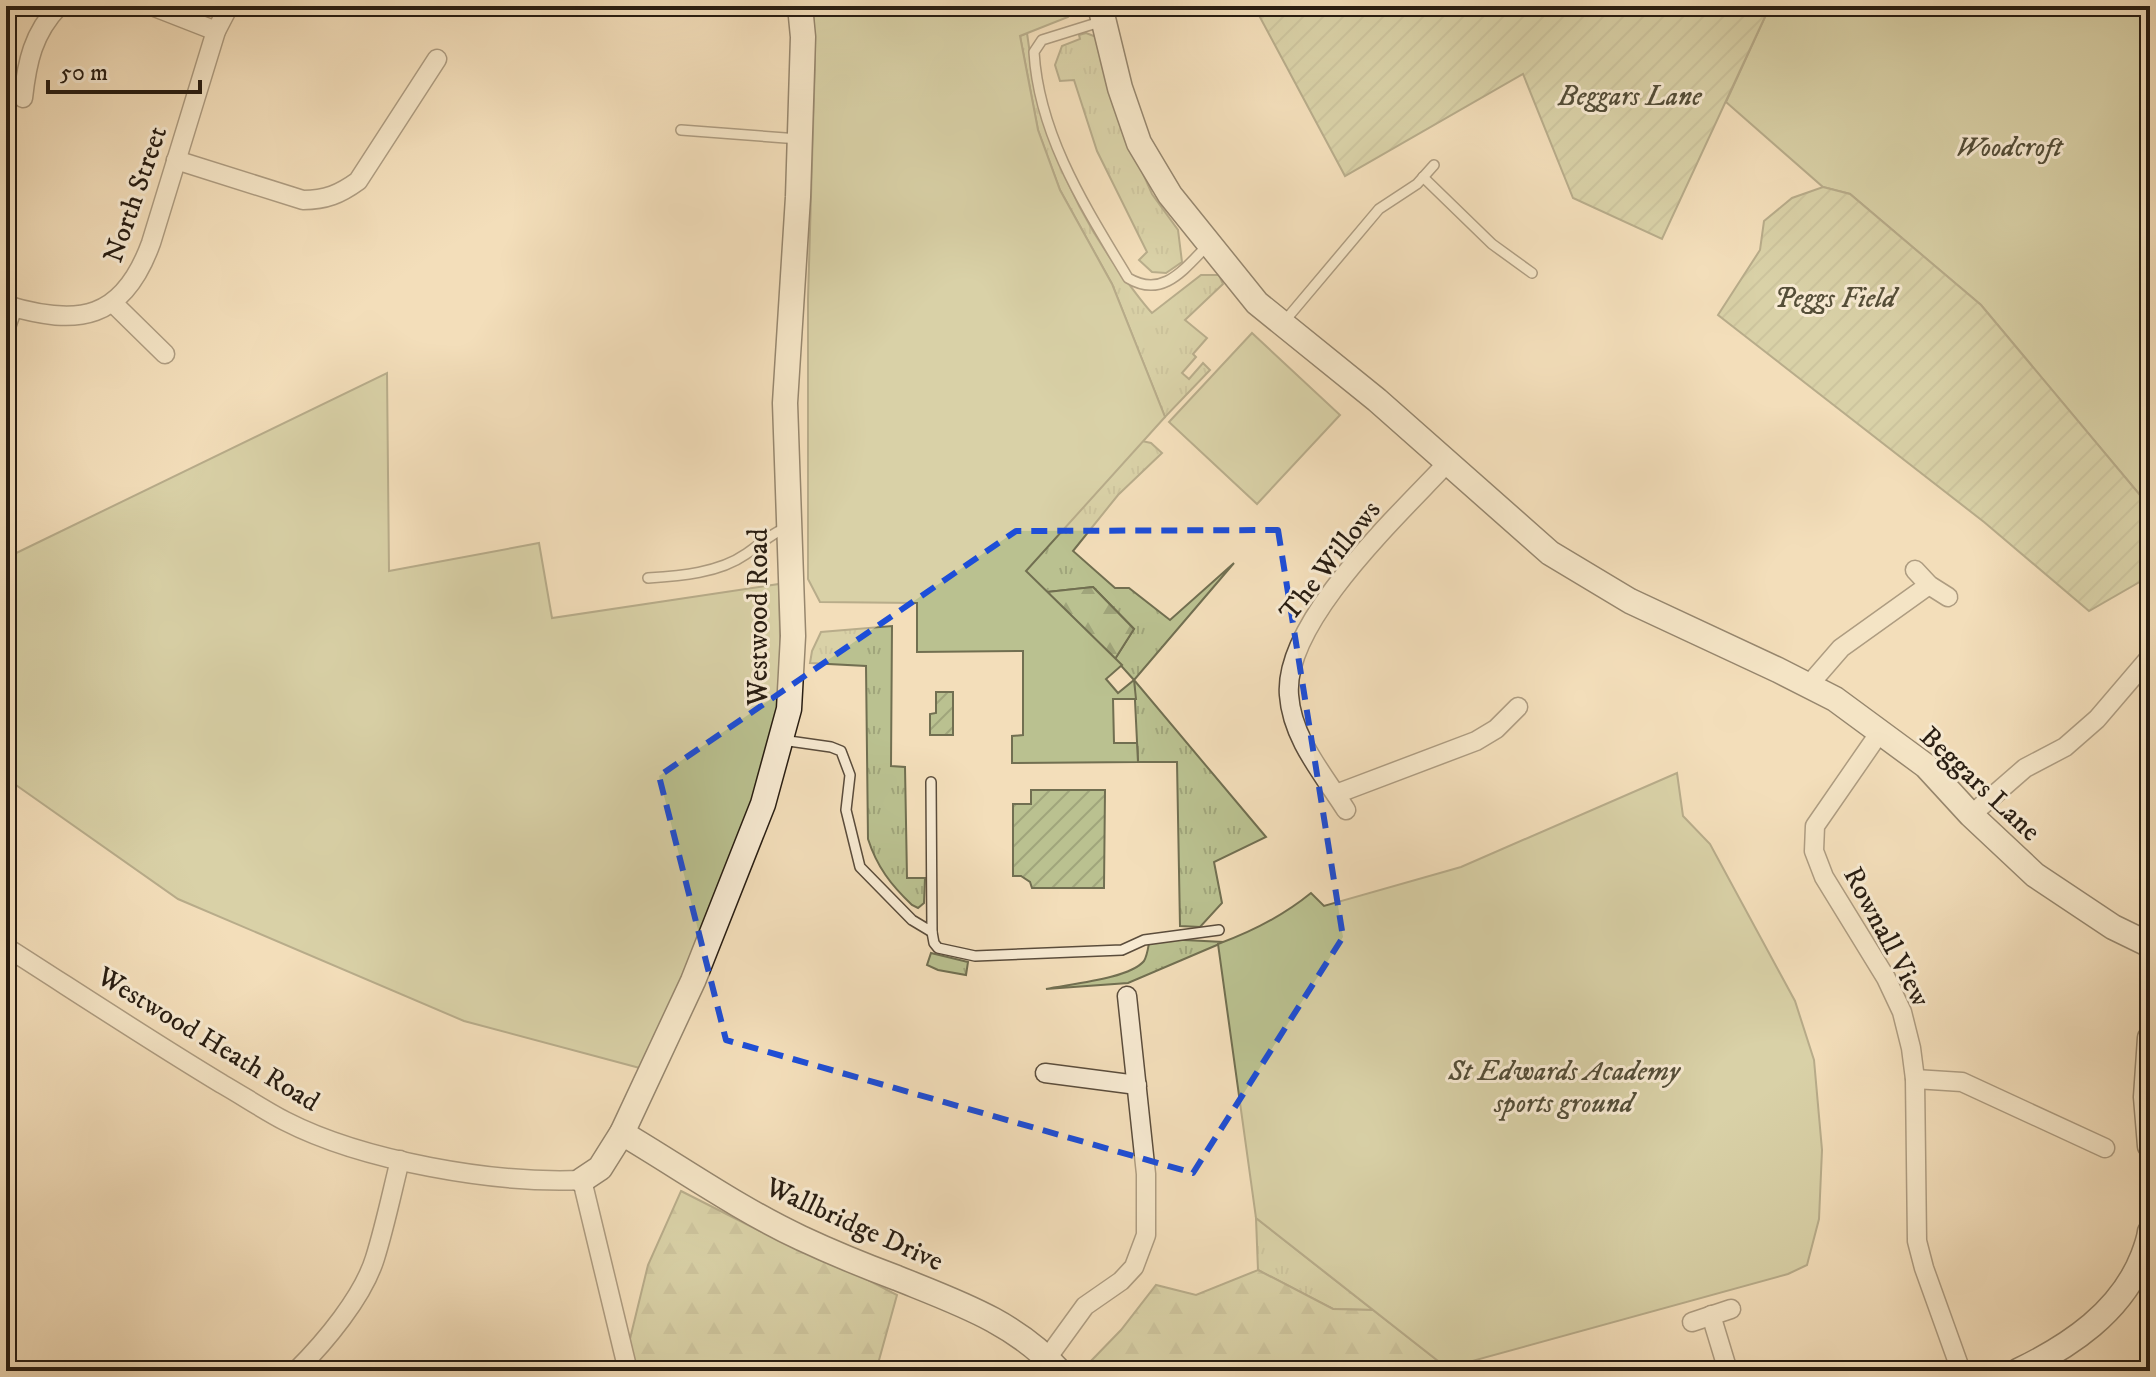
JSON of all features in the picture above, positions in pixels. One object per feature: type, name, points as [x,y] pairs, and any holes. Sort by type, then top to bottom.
[{"type":"street","points":[[23,98],[26,68],[35,39],[46,19],[59,6]]},
{"type":"street","points":[[152,6],[216,31]]},
{"type":"street","name":"North Street","points":[[10,306],[41,314],[84,314],[113,303],[130,288],[141,269],[216,31],[229,6]]},
{"type":"street","name":"Westwood Road","points":[[582,1180],[600,1168],[622,1133],[693,981],[763,804],[789,709],[793,636],[785,403],[803,37],[800,6]]},
{"type":"street","name":"Beggars Lane","points":[[1102,14],[1120,88],[1139,143],[1170,195],[1257,303],[1449,461],[1550,553],[1630,601],[1835,699],[1926,766],[1971,815],[2035,875],[2113,927],[2150,945]]},
{"type":"street","points":[[176,160],[303,200],[339,195],[358,181],[437,59]]},
{"type":"street","name":"North Street","points":[[113,303],[165,354]]},
{"type":"street","points":[[6,327],[10,306]]},
{"type":"street","name":"The Willows","points":[[1449,461],[1360,558],[1310,623],[1296,651],[1290,676],[1289,696],[1293,717],[1302,740],[1341,802],[1476,741],[1496,729],[1518,707]]},
{"type":"street","points":[[1915,570],[1929,585],[1948,597]]},
{"type":"street","points":[[1808,686],[1841,648],[1929,585]]},
{"type":"street","points":[[1971,815],[2025,768],[2065,747],[2097,719],[2150,657]]},
{"type":"street","name":"Rownall View","points":[[1880,732],[1815,826],[1814,851],[1824,877],[1886,978],[1902,1012],[1915,1079],[1917,1241],[1961,1371]]},
{"type":"street","name":"Westwood Heath Road","points":[[6,947],[286,1122],[335,1141],[400,1160],[512,1179],[548,1182],[582,1180]]},
{"type":"street","points":[[1054,1364],[1085,1306],[1121,1281],[1134,1267],[1146,1235],[1147,1186],[1127,996]]},
{"type":"street","points":[[2150,1038],[2150,1146]]},
{"type":"street","points":[[1045,1073],[1137,1085]]},
{"type":"street","points":[[1915,1079],[1962,1082],[2105,1148]]},
{"type":"street","name":"Wallbridge Drive","points":[[622,1133],[799,1237],[960,1301],[1013,1330],[1054,1364]]},
{"type":"street","points":[[296,1371],[320,1346],[355,1296],[374,1261],[400,1160]]},
{"type":"street","points":[[582,1180],[628,1371]]},
{"type":"street","points":[[2018,1371],[2080,1336],[2111,1308],[2135,1275],[2150,1232]]},
{"type":"street","points":[[1692,1322],[1731,1309]]},
{"type":"street","points":[[1711,1315],[1728,1371]]},
{"type":"lane","points":[[1102,14],[1042,40],[1034,52],[1035,73],[1059,155],[1076,193],[1128,278],[1143,287],[1160,286],[1208,245]]},
{"type":"lane","points":[[681,130],[799,139]]},
{"type":"lane","points":[[1283,323],[1379,209],[1417,184],[1434,165]]},
{"type":"lane","points":[[1423,177],[1492,244],[1532,273]]},
{"type":"lane","points":[[648,578],[725,566],[745,555],[773,532],[788,527]]},
{"type":"lane","points":[[782,740],[841,751],[850,775],[846,810],[860,867],[912,920],[932,932]]},
{"type":"lane","points":[[931,782],[932,932],[938,948],[975,956],[1122,950],[1144,940],[1219,930]]},
{"type":"highlighted area","points":[[1278,530],[1343,937],[1193,1173],[726,1040],[659,776],[1016,531]]},
{"type":"green space","points":[[813,6],[1074,6],[1068,17],[1020,36],[1038,130],[1060,190],[1112,284],[1165,417],[1026,571],[1122,665],[1106,679],[1118,693],[1134,680],[1136,699],[1113,699],[1114,743],[1137,743],[1138,762],[1012,763],[1012,736],[1023,735],[1023,651],[917,652],[917,603],[820,602],[808,579],[808,299],[815,60]]},
{"type":"green space","name":"Beggars Lane","points":[[1254,6],[1770,6],[1662,239],[1573,198],[1523,74],[1345,176]]},
{"type":"green space","name":"Woodcroft","points":[[1770,6],[2150,6],[2150,507],[1981,305],[1850,194],[1823,187],[1726,102]]},
{"type":"green space","points":[[1027,33],[1038,96],[1056,155],[1097,238],[1138,296],[1152,313],[1201,275],[1219,275],[1223,284],[1185,320],[1207,338],[1182,373],[1189,379],[1203,363],[1210,370],[1165,417],[1112,284],[1060,190],[1038,130],[1020,36]]},
{"type":"green space","points":[[1086,33],[1099,38],[1133,151],[1152,194],[1178,230],[1182,262],[1166,273],[1152,272],[1139,260],[1147,252],[1097,151],[1074,80],[1060,81],[1055,65],[1062,46],[1080,39],[1079,35]]},
{"type":"green space","name":"Peggs Field","points":[[1823,187],[1850,194],[1981,305],[2150,507],[2150,576],[2089,611],[1984,522],[1718,315],[1760,250],[1764,221],[1792,198]]},
{"type":"green space","points":[[1252,333],[1340,415],[1257,504],[1169,422]]},
{"type":"green space","points":[[387,373],[389,571],[539,543],[552,618],[779,584],[782,740],[651,1071],[464,1021],[178,899],[6,778],[6,558]]},
{"type":"green space","points":[[1142,441],[1151,443],[1162,453],[1118,495],[1073,551],[1115,588],[1129,588],[1170,620],[1234,563],[1134,680],[1115,659],[1134,629],[1093,587],[1047,592],[1025,571]]},
{"type":"green space","points":[[1093,587],[1134,629],[1115,659],[1047,592]]},
{"type":"green space","points":[[892,626],[891,766],[905,767],[907,878],[925,878],[924,903],[918,908],[904,898],[886,875],[868,839],[866,666],[810,663],[821,632]]},
{"type":"green space","points":[[1134,680],[1266,837],[1214,862],[1222,903],[1200,927],[1180,926],[1177,762],[1138,762]]},
{"type":"green space","points":[[936,692],[953,692],[953,735],[930,735],[930,714],[936,713]]},
{"type":"green space","name":"St Edwards Academy sports ground","points":[[1677,773],[1683,816],[1710,844],[1795,1001],[1814,1060],[1822,1150],[1819,1219],[1807,1265],[1788,1274],[1447,1368],[1256,1218],[1218,944],[1267,922],[1311,893],[1324,906],[1461,867]]},
{"type":"green space","points":[[1031,790],[1105,790],[1104,888],[1032,888],[1030,882],[1021,876],[1013,876],[1013,804],[1031,804]]},
{"type":"green space","points":[[1164,939],[1224,942],[1128,983],[1046,989],[1126,972],[1144,961],[1149,943]]},
{"type":"green space","points":[[931,953],[968,962],[966,975],[927,965]]},
{"type":"green space","points":[[681,1191],[897,1295],[876,1371],[635,1371],[628,1347],[648,1265]]},
{"type":"green space","points":[[1256,1218],[1373,1310],[1333,1309],[1258,1270]]},
{"type":"green space","points":[[1258,1270],[1333,1309],[1373,1310],[1447,1368],[1432,1371],[1089,1371],[1089,1363],[1121,1330],[1156,1285],[1196,1295]]}]
